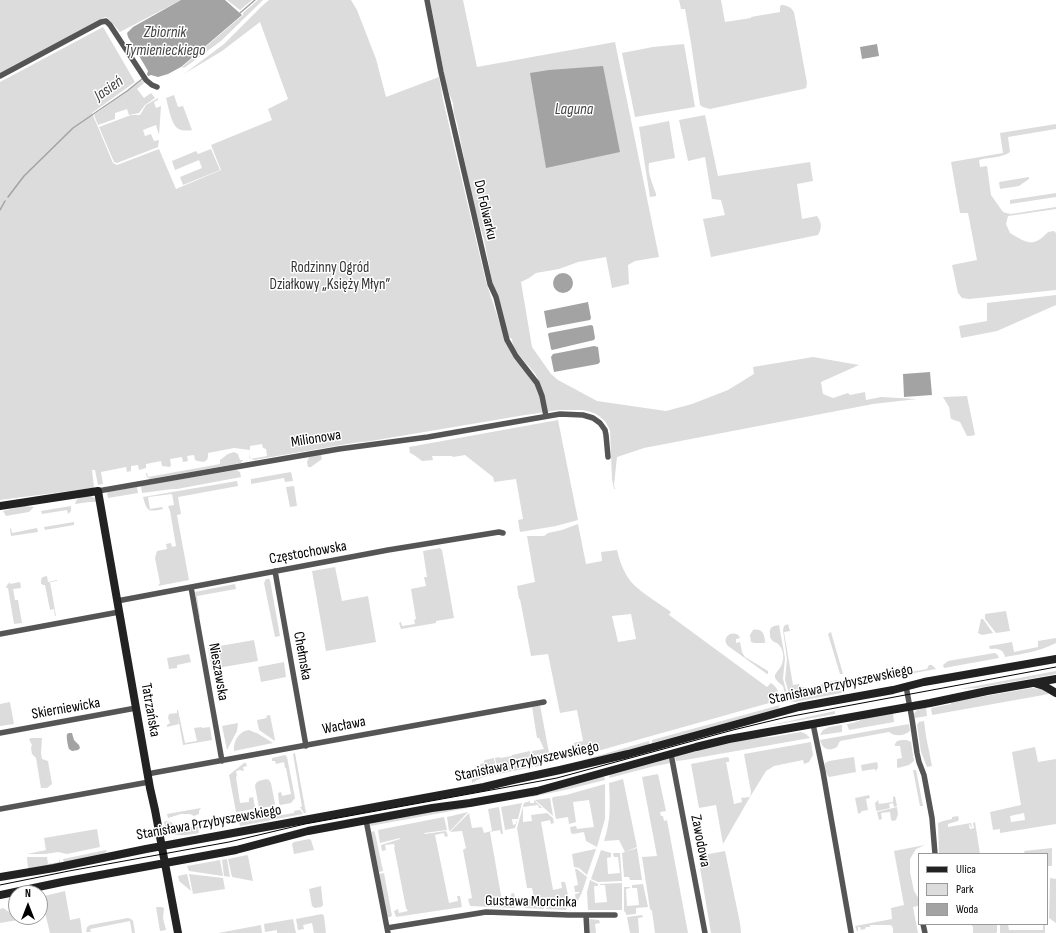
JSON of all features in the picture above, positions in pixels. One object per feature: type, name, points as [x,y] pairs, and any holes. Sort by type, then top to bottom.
[{"type":"main road","name":"Milionowa","points":[[0,506],[98,491]]},
{"type":"main road","name":"Tatrzańska","points":[[98,491],[148,778],[178,933]]},
{"type":"main road","name":"Stanisława Przybyszewskiego","points":[[0,877],[484,787],[628,754],[799,707],[893,690],[924,682],[1056,659]]},
{"type":"main road","name":"Stanisława Przybyszewskiego","points":[[0,895],[236,850],[296,833],[432,808],[480,802],[537,791],[729,739],[1056,678]]},
{"type":"main road","points":[[1032,683],[1044,686],[1056,693]]},
{"type":"street","name":"Do Folwarku","points":[[427,0],[441,72],[490,284],[496,297],[508,340],[516,356],[537,383],[546,416]]},
{"type":"street","points":[[0,76],[106,21],[145,77],[152,85],[157,87]]},
{"type":"street","name":"Milionowa","points":[[98,491],[339,449],[428,437],[560,414],[583,415],[597,420],[606,432],[608,457]]},
{"type":"street","name":"Częstochowska","points":[[117,601],[275,571],[451,540],[499,532],[503,533]]},
{"type":"street","name":"Chełmska","points":[[275,571],[306,746]]},
{"type":"street","name":"Nieszawska","points":[[191,587],[222,760]]},
{"type":"street","points":[[0,634],[119,612]]},
{"type":"street","points":[[906,686],[917,753],[924,775],[932,818],[935,853]]},
{"type":"street","name":"Wacława","points":[[0,809],[148,778],[222,760],[544,702]]},
{"type":"street","name":"Skierniewicka","points":[[0,733],[136,708]]},
{"type":"street","points":[[813,724],[823,772],[851,932]]},
{"type":"street","name":"Zawodowa","points":[[671,754],[705,933]]},
{"type":"street","points":[[366,820],[387,930]]},
{"type":"street","name":"Gustawa Morcinka","points":[[387,930],[486,912],[586,915],[588,933]]},
{"type":"street","points":[[586,915],[615,915]]},
{"type":"green space","points":[[0,0],[181,0],[120,32],[108,18],[105,17],[0,74]]},
{"type":"green space","points":[[227,0],[252,0],[240,10]]},
{"type":"green space","points":[[258,0],[263,0],[221,41],[184,68],[182,67],[243,15],[243,13]]},
{"type":"green space","name":"Rodzinny Ogród Działkowy „Księży Młyn”","points":[[269,0],[351,0],[357,10],[376,59],[386,97],[439,77],[443,100],[486,282],[505,339],[535,384],[538,394],[544,399],[536,375],[518,353],[512,339],[509,337],[493,286],[484,239],[473,203],[453,103],[446,83],[430,0],[463,0],[477,67],[615,42],[659,257],[635,261],[628,265],[629,284],[612,288],[606,257],[578,262],[559,269],[536,273],[521,282],[532,347],[551,374],[558,380],[597,401],[666,411],[692,404],[728,390],[754,374],[753,367],[813,357],[859,365],[821,382],[823,394],[833,398],[848,393],[850,395],[865,392],[866,400],[881,397],[917,399],[873,404],[644,448],[617,457],[614,485],[615,489],[612,479],[610,430],[605,421],[599,416],[583,410],[560,410],[525,415],[254,460],[251,459],[267,456],[266,449],[263,448],[262,444],[250,446],[250,450],[234,448],[208,453],[208,459],[203,462],[195,460],[194,455],[187,456],[188,461],[183,462],[182,457],[170,459],[170,467],[162,466],[161,461],[146,464],[146,468],[139,470],[138,465],[131,466],[131,471],[127,472],[126,467],[101,472],[103,484],[98,485],[95,470],[92,470],[93,488],[0,500],[0,82],[103,27],[135,82],[92,113],[113,163],[117,165],[159,149],[176,189],[221,170],[211,145],[272,120],[268,109],[288,99],[260,22],[222,51],[184,74],[224,44]]},
{"type":"green space","points":[[679,0],[721,0],[725,22],[780,12],[781,5],[790,8],[794,12],[807,83],[806,88],[710,109],[700,105],[685,9],[681,9]]},
{"type":"green space","points":[[684,44],[695,107],[635,117],[622,53],[653,47]]},
{"type":"green space","points":[[142,80],[144,83],[137,89],[144,98],[151,93],[155,98],[145,105],[139,113],[129,115],[127,109],[115,113],[115,119],[98,125],[94,115]]},
{"type":"green space","points":[[174,95],[178,107],[183,106],[192,130],[180,130],[175,126],[166,98]]},
{"type":"green space","points":[[158,98],[158,100],[154,102],[156,108],[161,106],[159,135],[156,125],[143,130],[145,136],[151,134],[154,141],[159,140],[158,147],[117,163],[114,162],[99,127],[131,115],[140,115],[146,105]]},
{"type":"green space","points":[[705,115],[718,176],[810,162],[813,181],[797,184],[802,219],[817,216],[821,226],[818,235],[711,257],[703,219],[725,215],[721,200],[712,199],[705,157],[688,161],[679,120]]},
{"type":"green space","points":[[669,121],[675,158],[649,163],[650,175],[656,194],[656,196],[650,197],[639,127]]},
{"type":"green space","points":[[1056,124],[1056,129],[1008,137],[1010,152],[979,160],[980,167],[987,166],[991,195],[1003,212],[1011,214],[1056,207],[1056,209],[1008,216],[1006,224],[1010,233],[1030,242],[1038,240],[1048,232],[1054,231],[1056,233],[1056,290],[969,299],[962,298],[958,293],[952,265],[977,260],[968,213],[960,213],[951,162],[1003,153],[1000,133]]},
{"type":"green space","points":[[211,149],[220,170],[183,185],[180,177],[202,168],[199,160],[175,170],[172,161],[196,151],[198,154]]},
{"type":"green space","points":[[1029,177],[1029,179],[1019,186],[1000,189],[999,182]]},
{"type":"green space","points":[[1056,193],[1056,197],[1010,204],[1010,200]]},
{"type":"green space","points":[[1056,295],[1056,305],[997,331],[961,338],[959,326],[987,321],[987,303]]},
{"type":"green space","points":[[967,396],[975,435],[970,436],[967,436],[960,422],[951,419],[949,407],[943,397]]},
{"type":"green space","points":[[558,420],[578,520],[556,526],[520,532],[518,520],[523,519],[516,479],[494,482],[493,477],[465,455],[453,457],[432,456],[433,460],[422,461],[410,453],[409,447]]},
{"type":"green space","points":[[234,452],[238,454],[240,460],[243,460],[241,463],[150,479],[147,477],[146,475],[147,473],[148,477],[220,464],[220,460],[228,454]]},
{"type":"green space","points":[[321,454],[322,459],[311,467],[308,467],[307,462],[309,457]]},
{"type":"green space","points":[[236,470],[240,472],[241,477],[177,489],[142,493],[141,486]]},
{"type":"green space","points":[[291,472],[293,481],[285,482],[284,478],[251,484],[251,479]]},
{"type":"green space","points":[[237,481],[238,486],[178,497],[181,514],[177,515],[189,580],[158,586],[160,583],[155,558],[157,551],[167,549],[166,544],[171,543],[172,547],[176,546],[168,506],[174,505],[172,494],[148,497],[150,509],[162,507],[163,509],[149,510],[143,497]]},
{"type":"green space","points":[[294,486],[297,506],[290,507],[286,487]]},
{"type":"green space","points":[[137,487],[138,493],[108,498],[107,492]]},
{"type":"green space","points":[[83,496],[91,496],[96,499],[97,502],[75,504],[77,499]]},
{"type":"green space","points":[[24,506],[34,507],[29,512],[6,516],[3,511]]},
{"type":"green space","points":[[71,506],[71,511],[68,514],[67,510],[42,514],[41,511]]},
{"type":"green space","points":[[74,522],[74,525],[45,530],[44,527]]},
{"type":"green space","points":[[578,524],[586,564],[602,561],[601,552],[617,550],[627,576],[635,586],[671,612],[669,615],[767,687],[771,683],[775,686],[780,700],[576,757],[574,743],[583,741],[577,710],[560,713],[548,654],[531,656],[517,586],[535,582],[527,536],[544,536],[548,533]],"holes":[[[631,614],[636,639],[618,642],[612,616]]]},
{"type":"green space","points":[[11,528],[12,533],[37,528],[38,532],[11,536]]},
{"type":"green space","points":[[440,548],[442,550],[454,618],[436,621],[436,623],[401,629],[399,623],[401,622],[402,626],[415,624],[414,620],[416,619],[411,589],[426,586],[424,577],[427,577],[423,551]]},
{"type":"green space","points":[[335,567],[342,601],[368,596],[376,642],[326,651],[312,571]]},
{"type":"green space","points":[[47,576],[48,582],[57,580],[50,582],[56,616],[54,609],[50,610],[45,585],[41,584],[41,579]]},
{"type":"green space","points":[[266,579],[270,580],[280,636],[275,637],[264,583]]},
{"type":"green space","points":[[10,582],[10,584],[20,582],[21,588],[13,589],[15,600],[18,600],[22,623],[14,624],[8,588],[6,588]]},
{"type":"green space","points":[[235,584],[236,589],[197,596],[199,617],[195,592]]},
{"type":"green space","points":[[1006,611],[1010,631],[996,633],[985,619],[985,614]]},
{"type":"green space","points":[[981,619],[983,619],[993,633],[982,635],[978,633]]},
{"type":"green space","points":[[788,624],[790,631],[784,632],[793,685],[799,684],[800,687],[811,687],[841,680],[845,681],[847,685],[790,697],[785,680],[787,659],[783,630],[784,626]]},
{"type":"green space","points":[[779,625],[785,658],[783,679],[788,697],[786,699],[783,686],[778,682],[775,676],[782,665],[783,653],[780,646],[770,637],[771,628]]},
{"type":"green space","points":[[753,630],[759,630],[762,632],[765,643],[751,642],[750,635]]},
{"type":"green space","points":[[831,632],[843,674],[840,674],[828,634]]},
{"type":"green space","points":[[730,634],[738,635],[740,638],[736,639],[736,643],[740,642],[742,652],[745,657],[768,671],[768,674],[728,646],[726,639]]},
{"type":"green space","points":[[1056,638],[1056,643],[1044,648],[1005,657],[1001,651],[998,649],[990,649],[989,646],[1012,642],[1014,652],[1038,647],[1038,641]]},
{"type":"green space","points":[[254,640],[258,661],[212,669],[208,648]]},
{"type":"green space","points":[[994,653],[997,654],[999,658],[944,668],[943,665],[948,661]]},
{"type":"green space","points":[[189,654],[191,662],[177,665],[177,668],[169,669],[167,658]]},
{"type":"green space","points":[[284,662],[286,677],[261,682],[258,667]]},
{"type":"green space","points":[[929,665],[932,665],[936,669],[853,683],[927,669]]},
{"type":"green space","points":[[1056,671],[1056,674],[977,688],[960,689]]},
{"type":"green space","points":[[1032,688],[1042,689],[1049,694],[932,715],[931,708],[951,704],[951,702]]},
{"type":"green space","points":[[846,689],[841,693],[795,702],[790,701],[813,695]]},
{"type":"green space","points":[[10,702],[14,724],[0,726],[0,704]]},
{"type":"green space","points":[[540,705],[550,758],[542,760],[543,765],[535,767],[532,751],[544,749],[539,738],[537,738],[532,707]]},
{"type":"green space","points":[[780,705],[778,709],[652,743],[652,740]]},
{"type":"green space","points":[[926,707],[927,716],[915,718],[914,714],[917,710]]},
{"type":"green space","points":[[177,710],[185,743],[197,741],[194,728],[202,727],[210,727],[212,740],[183,745],[178,717],[179,724],[167,727],[170,723],[168,718],[169,714],[177,713]]},
{"type":"green space","points":[[835,711],[835,714],[762,727]]},
{"type":"green space","points":[[893,713],[894,722],[849,730],[847,724],[866,718]]},
{"type":"green space","points":[[270,715],[275,741],[259,730],[257,720],[267,718],[266,716]]},
{"type":"green space","points":[[924,721],[932,766],[927,767],[921,752],[917,725],[919,722]]},
{"type":"green space","points":[[238,723],[237,731],[227,750],[222,726]]},
{"type":"green space","points":[[847,724],[842,725],[842,732],[820,735],[823,730],[829,727]]},
{"type":"green space","points":[[909,724],[910,731],[905,734],[897,735],[889,732],[840,741],[834,749],[826,749],[822,746],[820,740]]},
{"type":"green space","points":[[249,730],[273,743],[234,751],[237,737],[242,732]]},
{"type":"green space","points":[[801,732],[810,738],[685,760],[676,761],[675,758],[676,756],[712,746],[747,739],[772,737]]},
{"type":"green space","points":[[42,738],[42,759],[48,761],[52,784],[47,788],[41,788],[36,758],[32,754],[32,745],[29,739]]},
{"type":"green space","points":[[902,740],[911,742],[914,761],[909,765],[898,768],[897,759],[902,758],[900,746],[895,746],[895,744],[897,741]]},
{"type":"green space","points":[[649,741],[650,745],[576,762]]},
{"type":"green space","points":[[811,742],[813,755],[809,762],[804,764],[803,760],[774,766],[766,771],[750,797],[751,792],[744,754]]},
{"type":"green space","points":[[1035,747],[1038,762],[1056,759],[1056,824],[1000,833],[1000,829],[993,830],[990,812],[1021,805],[1012,752]],"holes":[[[1024,813],[1025,820],[1011,822],[1010,816]]]},
{"type":"green space","points":[[530,751],[533,767],[498,774],[495,758],[512,756]]},
{"type":"green space","points":[[295,753],[306,813],[304,813],[300,807],[302,807],[293,754]]},
{"type":"green space","points":[[285,755],[287,757],[295,798],[291,803],[280,805],[278,793],[281,792],[282,796],[291,794],[284,762],[276,764],[275,761],[272,761],[272,758]]},
{"type":"green space","points":[[727,757],[729,758],[729,762],[726,762],[734,804],[742,802],[741,798],[750,797],[723,844],[716,805],[699,808],[691,764]]},
{"type":"green space","points":[[854,757],[856,772],[829,777],[825,769],[825,763]]},
{"type":"green space","points":[[494,758],[497,774],[483,777],[472,783],[472,779],[482,777],[480,764],[484,763],[485,760]]},
{"type":"green space","points":[[668,758],[671,763],[609,778],[610,774]]},
{"type":"green space","points":[[877,762],[878,768],[875,771],[875,769],[862,771],[861,765]]},
{"type":"green space","points":[[246,763],[247,766],[243,767],[244,771],[236,771],[240,803],[249,802],[249,798],[253,797],[255,807],[254,809],[236,812],[229,775]]},
{"type":"green space","points":[[913,770],[916,770],[923,806],[920,806]]},
{"type":"green space","points":[[658,774],[666,811],[660,812],[664,821],[667,820],[688,933],[655,933],[652,911],[650,909],[642,857],[657,856],[642,777]]},
{"type":"green space","points":[[604,776],[605,780],[531,797],[531,796]]},
{"type":"green space","points":[[266,779],[271,783],[275,804],[274,806],[259,808],[255,786],[258,782]]},
{"type":"green space","points":[[623,779],[637,847],[625,852],[619,840],[604,841],[609,819],[609,783]]},
{"type":"green space","points":[[605,784],[605,819],[597,847],[586,841],[584,832],[571,833],[570,827],[576,826],[577,829],[594,827],[589,800],[573,802],[576,822],[569,824],[568,817],[556,819],[552,799],[553,797],[566,795]]},
{"type":"green space","points":[[869,795],[870,798],[866,799],[868,810],[862,811],[859,814],[855,798]]},
{"type":"green space","points":[[895,796],[897,806],[894,807],[893,803],[889,804],[890,808],[876,810],[875,803],[878,800],[879,804],[893,802],[893,797]]},
{"type":"green space","points":[[550,798],[553,816],[535,800]]},
{"type":"green space","points":[[534,800],[542,808],[539,808],[538,805],[523,807],[523,822],[532,821],[531,815],[547,813],[553,818],[554,823],[551,824],[550,820],[541,822],[553,890],[562,888],[561,882],[565,882],[568,892],[566,910],[546,909],[546,905],[549,904],[549,901],[543,901],[544,909],[525,908],[524,906],[528,906],[529,899],[534,898],[532,888],[527,888],[517,828],[524,803],[530,801],[530,803],[534,803]]},
{"type":"green space","points":[[522,803],[518,819],[512,819],[513,825],[516,824],[516,821],[517,822],[515,828],[505,830],[501,807]]},
{"type":"green space","points":[[499,807],[503,834],[501,834],[500,830],[490,832],[502,901],[512,900],[511,894],[514,893],[516,906],[514,908],[470,906],[468,899],[472,898],[463,850],[466,848],[462,831],[450,832],[469,813],[472,828],[482,827],[484,833],[492,831],[488,809]]},
{"type":"green space","points":[[897,807],[898,814],[896,820],[891,820],[890,812],[881,813],[882,819],[879,820],[877,812]]},
{"type":"green space","points":[[201,808],[199,814],[194,816],[190,814],[181,814],[168,818],[167,814]]},
{"type":"green space","points":[[468,808],[370,826],[373,822],[432,811]]},
{"type":"green space","points":[[300,810],[303,814],[240,826],[239,822],[294,813],[294,811]]},
{"type":"green space","points":[[468,812],[451,830],[449,831],[447,817]]},
{"type":"green space","points":[[958,816],[959,819],[958,821],[948,824],[948,827],[971,823],[972,827],[970,824],[969,825],[970,829],[974,828],[973,823],[975,822],[980,853],[939,853],[938,823],[952,819],[952,817]]},
{"type":"green space","points":[[444,817],[447,830],[424,833],[446,831],[448,836],[445,837],[444,833],[435,835],[449,903],[458,901],[457,896],[460,896],[462,907],[396,917],[394,911],[398,909],[399,913],[408,911],[406,908],[395,847],[394,844],[385,845],[386,850],[382,851],[381,845],[400,838],[380,843],[378,830]]},
{"type":"green space","points":[[164,822],[171,822],[176,827],[184,825],[198,827],[199,833],[183,835],[173,834],[166,828]]},
{"type":"green space","points":[[97,829],[100,847],[67,854],[58,852],[27,854],[46,850],[44,838]]},
{"type":"green space","points":[[374,831],[383,871],[379,872],[371,832]]},
{"type":"green space","points":[[309,839],[311,840],[314,850],[294,854],[292,844],[294,842]]},
{"type":"green space","points":[[925,845],[916,849],[910,859],[910,872],[914,891],[918,897],[918,906],[913,907],[918,933],[893,933],[893,928],[891,925],[870,925],[870,927],[866,927],[865,929],[861,930],[860,927],[858,927],[857,931],[855,926],[892,919],[891,908],[904,905],[894,851]]},
{"type":"green space","points":[[637,848],[642,880],[630,880],[629,877],[624,877],[622,853]]},
{"type":"green space","points":[[1052,848],[1052,866],[1048,866],[1048,853],[1025,853],[1024,851]]},
{"type":"green space","points":[[596,849],[587,875],[579,868],[574,867],[572,854]]},
{"type":"green space","points":[[106,850],[107,852],[94,857],[64,862],[63,859]]},
{"type":"green space","points":[[601,850],[611,853],[611,857],[607,858],[608,874],[620,873],[618,857],[614,857],[613,853],[620,853],[622,881],[598,882],[591,879]]},
{"type":"green space","points":[[725,851],[741,933],[711,933],[698,856]]},
{"type":"green space","points":[[247,855],[253,881],[232,877],[228,859]]},
{"type":"green space","points":[[27,857],[47,857],[48,864],[59,862],[59,860],[60,863],[30,869],[28,868]]},
{"type":"green space","points":[[227,859],[230,877],[224,876],[222,860]]},
{"type":"green space","points":[[220,860],[223,876],[189,871],[187,866]]},
{"type":"green space","points":[[575,869],[587,877],[576,903],[575,894],[579,892],[575,892],[574,886],[578,885]]},
{"type":"green space","points":[[384,873],[392,916],[387,918],[379,874]]},
{"type":"green space","points":[[187,874],[191,891],[179,881],[178,876]]},
{"type":"green space","points":[[189,874],[223,878],[225,889],[193,894]]},
{"type":"green space","points":[[1050,878],[1056,879],[1056,923],[1049,918]]},
{"type":"green space","points":[[590,880],[598,884],[598,886],[594,886],[595,903],[607,902],[605,885],[600,884],[622,883],[622,910],[588,910],[587,892]]},
{"type":"green space","points":[[643,884],[648,907],[636,908],[636,914],[626,915],[624,911],[624,887],[630,887],[626,889],[627,906],[639,905],[637,888],[632,888],[632,885]]},
{"type":"green space","points":[[321,886],[323,905],[315,908],[312,906],[309,889]]},
{"type":"green space","points":[[65,891],[70,920],[80,918],[82,933],[50,933],[48,925],[48,895]]},
{"type":"green space","points":[[157,907],[164,908],[163,918],[166,930],[160,931]]},
{"type":"green space","points":[[3,908],[8,911],[8,922],[0,923],[0,909]]},
{"type":"green space","points":[[322,914],[324,916],[326,933],[314,933],[312,923],[303,925],[304,929],[298,930],[296,919]]},
{"type":"green space","points":[[642,915],[643,917],[638,918],[639,933],[630,933],[627,917]]},
{"type":"green space","points":[[128,918],[133,921],[135,933],[132,933],[130,921],[90,929],[91,932],[86,932],[87,927],[90,925]]},
{"type":"green space","points":[[293,919],[296,933],[277,933],[277,930],[265,932],[264,924]]},
{"type":"green space","points":[[589,919],[599,920],[600,923],[595,924],[596,933],[590,933]]},
{"type":"green space","points":[[261,925],[262,933],[218,933]]},
{"type":"green space","points":[[972,925],[997,925],[997,932],[973,933]]},
{"type":"green space","points":[[1000,925],[1008,925],[1009,930],[1043,930],[1043,925],[1045,925],[1045,933],[1000,933]]},
{"type":"water","name":"Zbiornik Tymienieckiego","points":[[181,0],[225,0],[242,15],[181,67],[168,74],[158,77],[151,75],[148,76],[148,71],[127,33],[133,27]]},
{"type":"water","points":[[877,44],[879,56],[862,59],[860,47]]},
{"type":"water","name":"Laguna","points":[[603,66],[620,152],[546,168],[530,73]]},
{"type":"water","points":[[559,273],[567,273],[573,279],[573,287],[567,293],[559,293],[553,287],[553,279]]},
{"type":"water","points":[[588,302],[591,318],[590,320],[547,328],[544,311]]},
{"type":"water","points":[[591,325],[593,326],[594,340],[551,349],[549,333]]},
{"type":"water","points":[[594,346],[598,347],[600,362],[598,364],[554,372],[551,357],[553,354]]},
{"type":"water","points":[[930,372],[932,395],[904,397],[903,374]]},
{"type":"water","points":[[72,733],[74,740],[79,745],[80,748],[78,750],[72,751],[69,749],[67,734]]},
{"type":"waterway","name":"Jasień","points":[[240,13],[255,0]]},
{"type":"waterway","name":"Jasień","points":[[8,197],[24,176],[73,128],[142,79]]},
{"type":"waterway","name":"Jasień","points":[[0,210],[5,201]]},
{"type":"tram line","points":[[0,885],[229,842],[305,824],[557,778],[733,730],[787,717],[1056,667]]}]
